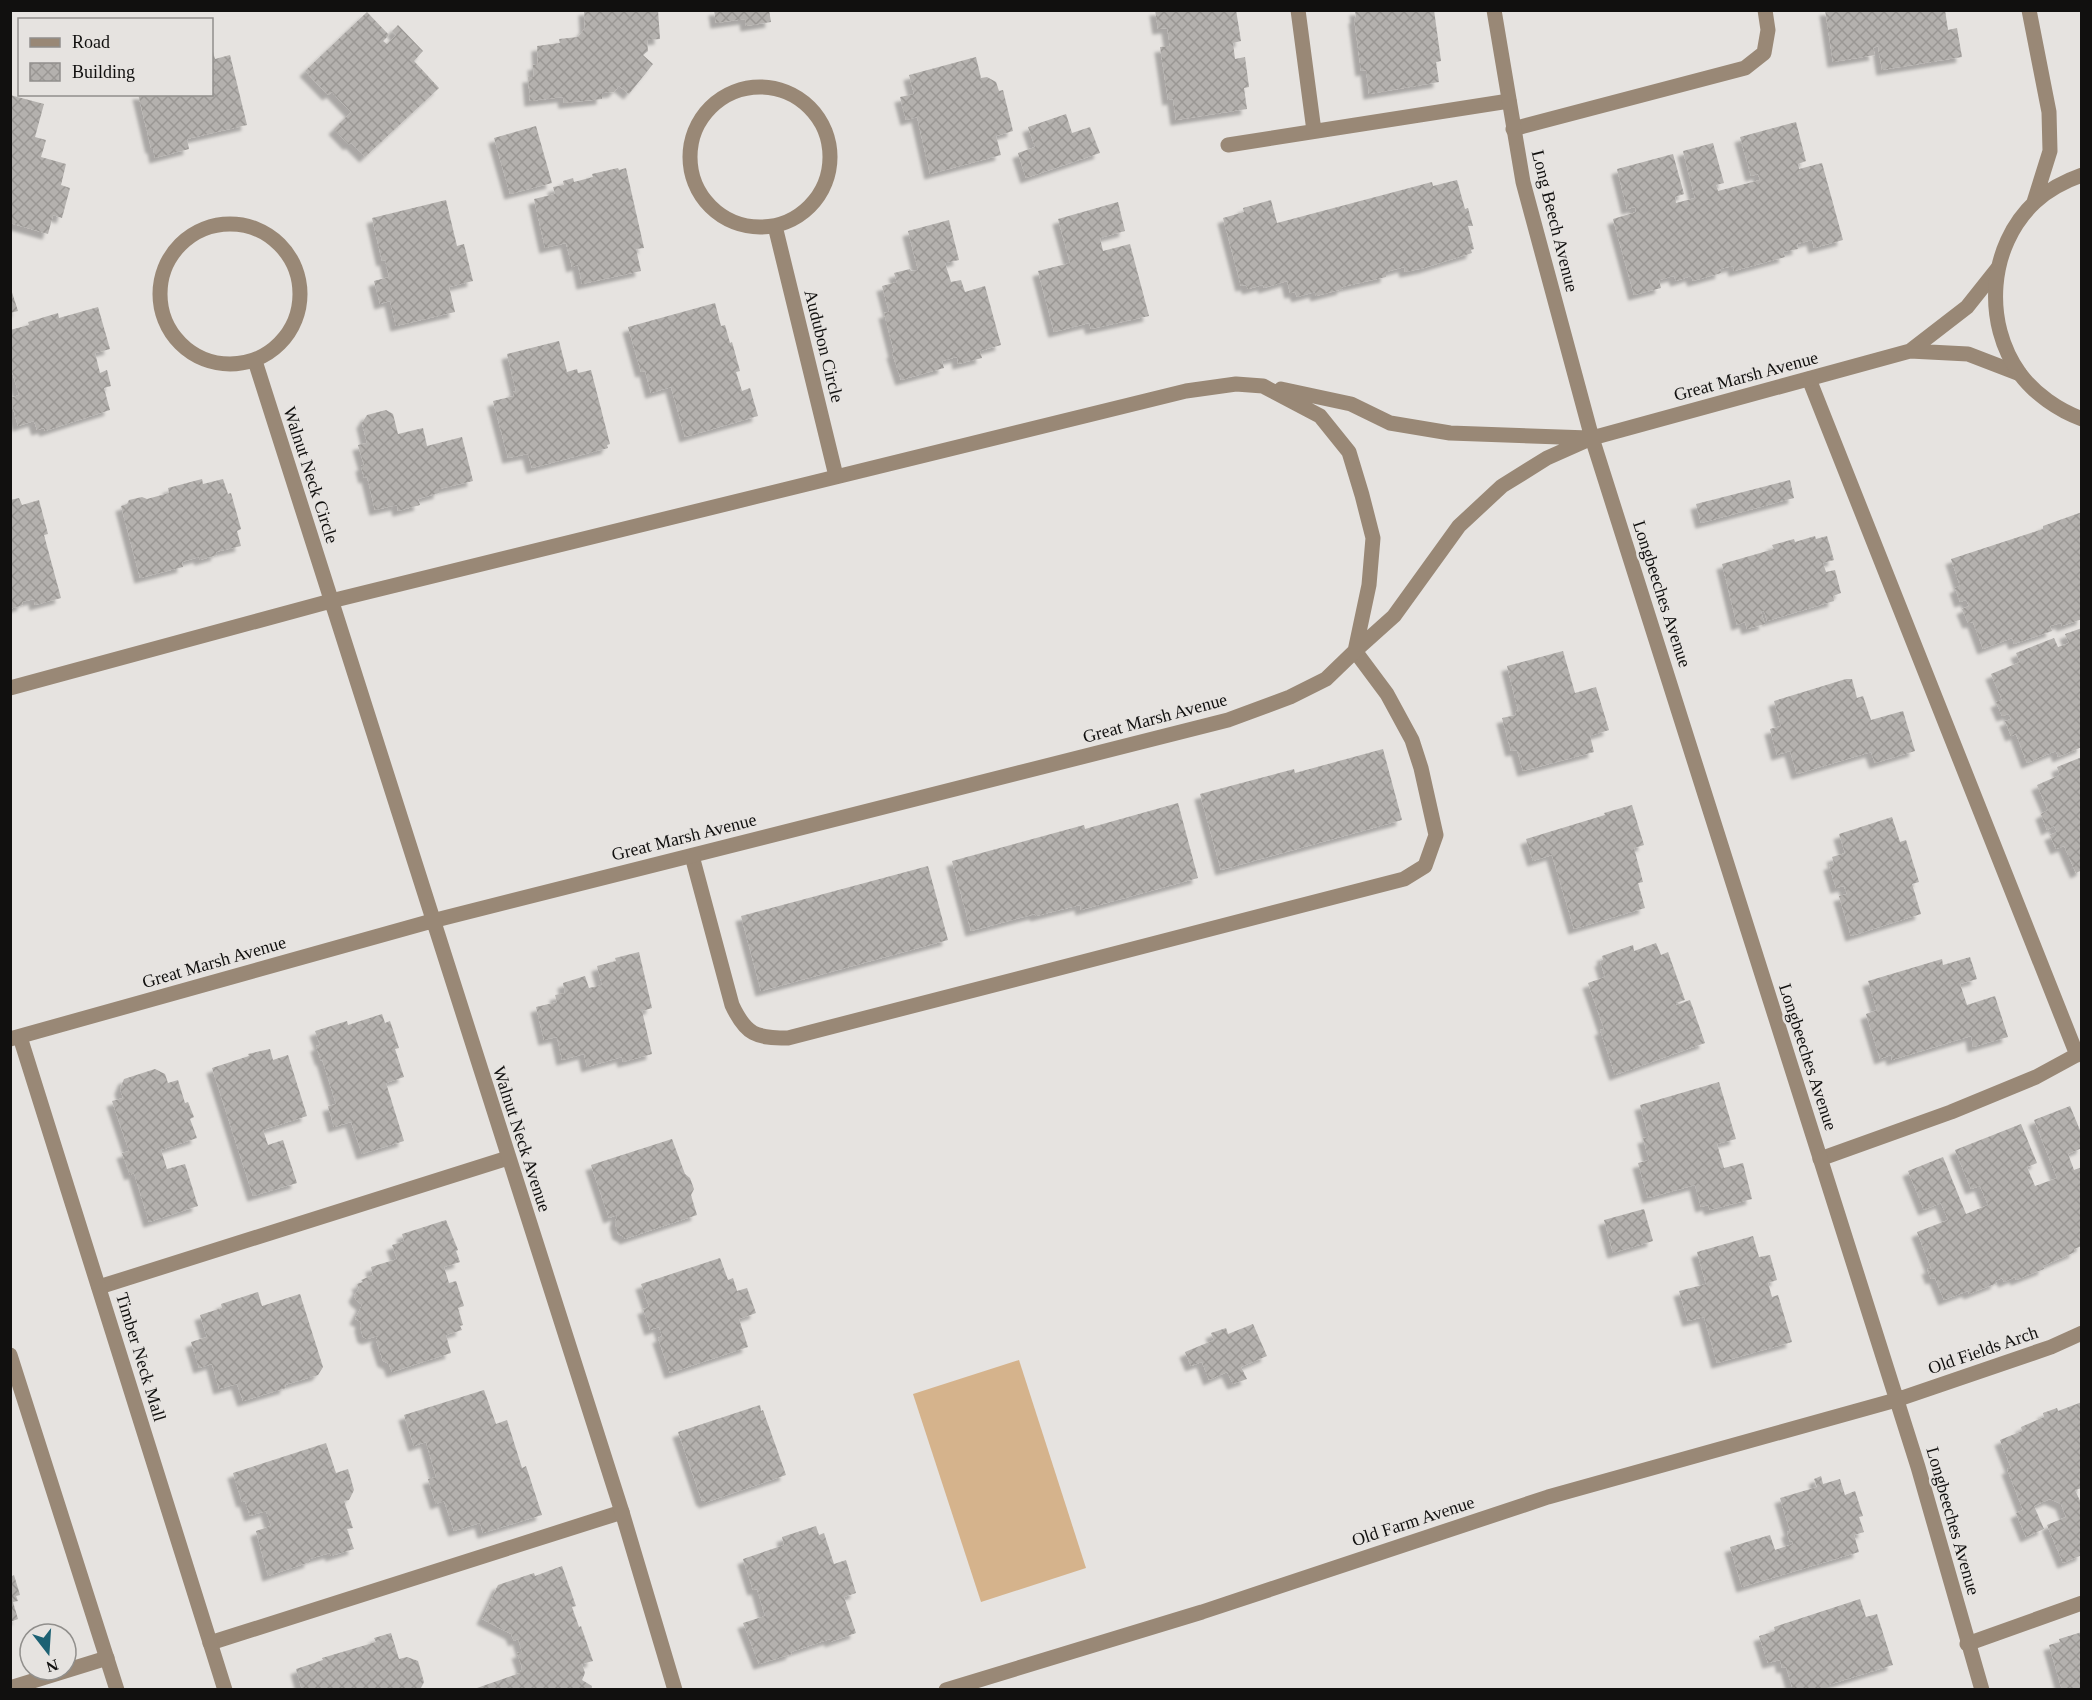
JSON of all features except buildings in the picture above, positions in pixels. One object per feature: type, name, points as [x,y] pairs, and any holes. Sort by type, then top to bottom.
[{"type":"street","points":[[1298,10],[1314,131]]},
{"type":"street","name":"Long Beech Avenue","points":[[1494,10],[1523,182],[1592,438]]},
{"type":"street","points":[[1514,129],[1745,68],[1764,53],[1768,30],[1765,10]]},
{"type":"street","points":[[2029,10],[2049,111],[2050,151],[2034,202]]},
{"type":"street","points":[[765,86],[787,91],[806,103],[821,120],[829,140],[831,163],[825,184],[813,203],[796,218],[775,226],[751,227],[727,220],[707,205],[694,185],[688,160],[691,136],[702,115],[720,98],[743,88],[765,86]]},
{"type":"street","points":[[1228,145],[1509,101]]},
{"type":"street","points":[[2082,175],[2062,183],[2034,202],[2011,232],[1998,268],[1994,305],[2002,341],[2020,374],[2046,401],[2082,419]]},
{"type":"street","points":[[231,224],[255,228],[276,240],[291,259],[300,282],[300,307],[291,329],[276,348],[255,361],[232,365],[210,362],[190,353],[174,337],[163,318],[159,296],[162,274],[171,254],[187,238],[207,228],[231,224]]},
{"type":"street","name":"Audubon Circle","points":[[775,226],[836,476]]},
{"type":"street","name":"Great Marsh Avenue","points":[[1910,351],[1967,307],[1998,268]]},
{"type":"street","name":"Great Marsh Avenue","points":[[15,1038],[432,921],[1228,720],[1290,697],[1326,679],[1394,616],[1459,526],[1502,486],[1547,458],[1592,438],[1910,351],[1968,354],[2020,374]]},
{"type":"street","name":"Walnut Neck Circle","points":[[255,361],[331,601]]},
{"type":"street","points":[[1809,379],[2079,1053],[2036,1077],[1951,1112],[1820,1159]]},
{"type":"street","name":"Great Marsh Avenue","points":[[10,688],[331,601],[1186,391],[1236,384],[1263,386],[1351,404],[1390,423],[1450,433],[1592,438]]},
{"type":"street","name":"Great Marsh Avenue","points":[[1263,386],[1320,416],[1349,452],[1373,538],[1369,585],[1355,651]]},
{"type":"street","name":"Longbeeches Avenue","points":[[1592,438],[1918,1467],[1967,1644],[1982,1689]]},
{"type":"street","name":"Walnut Neck Avenue","points":[[331,601],[622,1512],[675,1689]]},
{"type":"street","points":[[692,856],[732,1005],[741,1023],[753,1034],[770,1038],[788,1038],[1404,879],[1425,866],[1436,835],[1421,768],[1412,740],[1388,694],[1355,651]]},
{"type":"street","name":"Timber Neck Mall","points":[[15,1038],[99,1287],[225,1689]]},
{"type":"street","points":[[99,1287],[508,1158]]},
{"type":"street","name":"Old Fields Arch","points":[[1896,1400],[2051,1347],[2082,1334]]},
{"type":"street","points":[[10,1355],[117,1689]]},
{"type":"street","name":"Old Farm Avenue","points":[[946,1689],[1202,1612],[1548,1497],[1896,1400]]},
{"type":"street","points":[[210,1643],[622,1512]]},
{"type":"street","points":[[1967,1644],[2082,1603]]},
{"type":"street","points":[[10,1688],[107,1658]]},
{"type":"shaded area","points":[[1019,1360],[1086,1568],[981,1602],[913,1394]]}]
